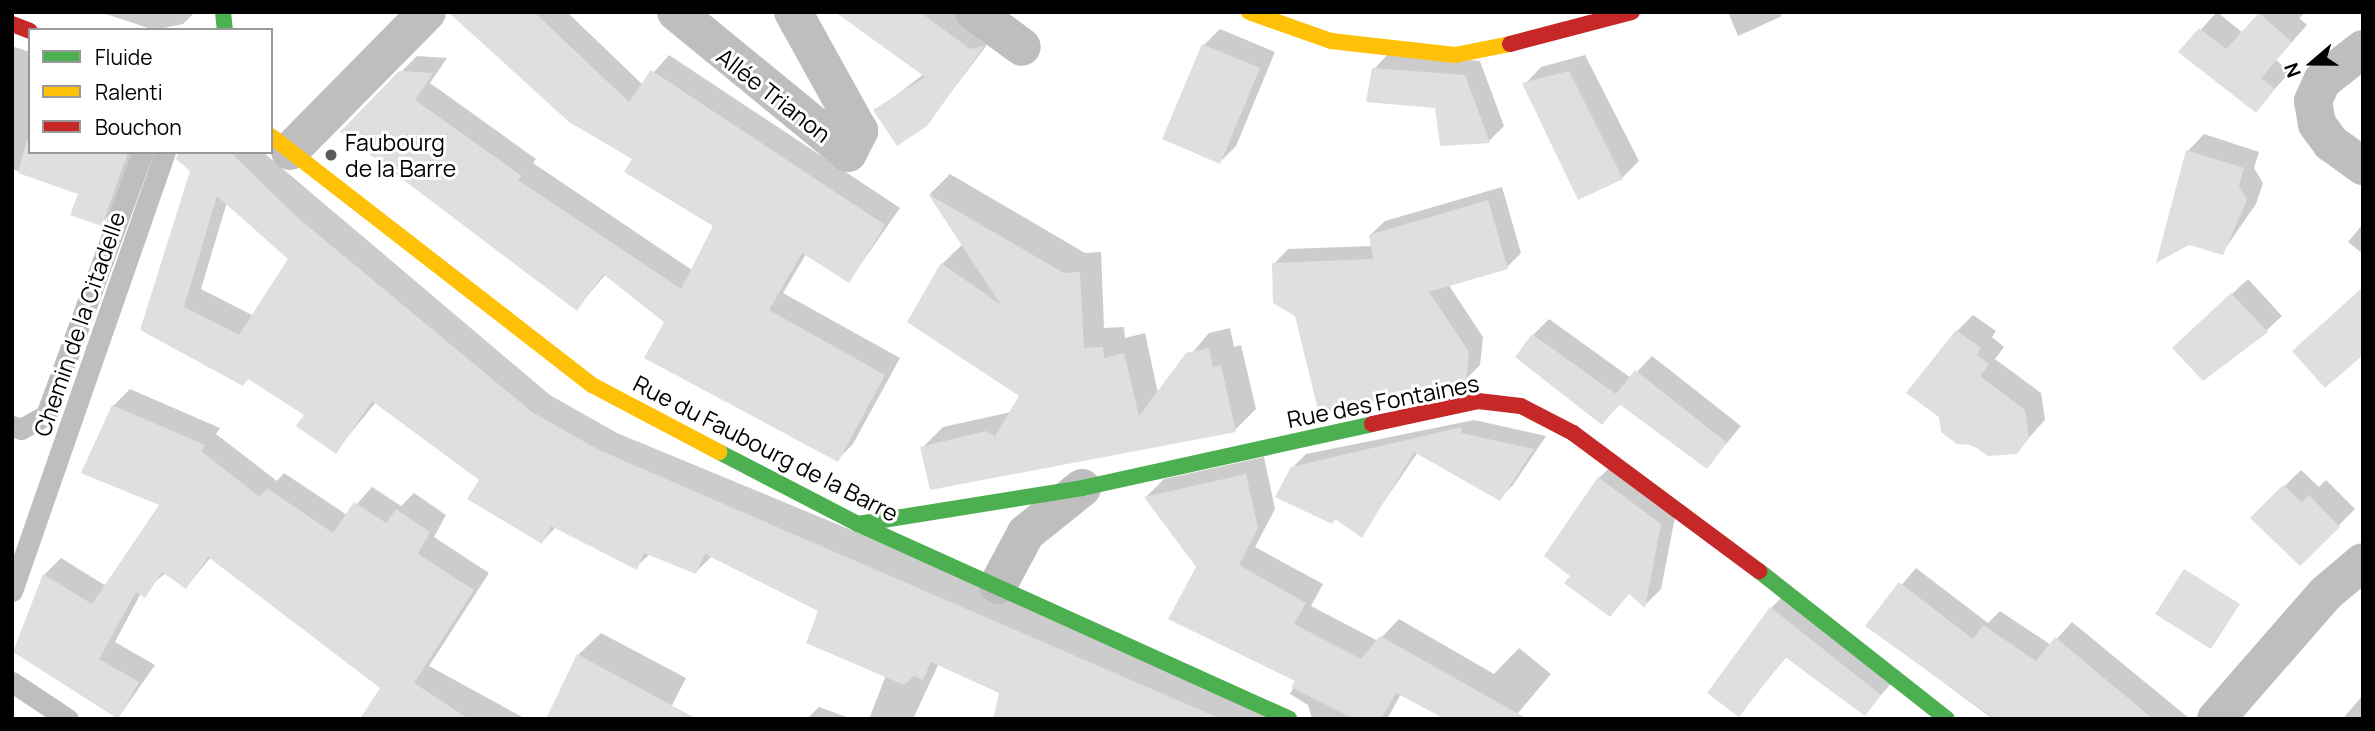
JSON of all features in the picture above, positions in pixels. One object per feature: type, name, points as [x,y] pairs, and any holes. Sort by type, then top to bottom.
[{"type":"street","points":[[281,144],[427,12]]},
{"type":"street","name":"Allée Trianon","points":[[676,12],[848,153],[859,131],[793,12]]},
{"type":"street","points":[[974,12],[1022,47]]},
{"type":"street","points":[[1249,12],[1331,41],[1455,55],[1632,12]]},
{"type":"street","points":[[2363,49],[2322,81],[2313,101],[2317,124],[2363,166]]},
{"type":"street","name":"Rue du Faubourg de la Barre","points":[[281,144],[592,385],[858,524],[998,584],[1289,719]]},
{"type":"street","name":"Rue des Fontaines","points":[[858,524],[1082,488],[1478,401],[1521,407],[1573,433],[1679,509],[1947,719]]},
{"type":"street","points":[[998,584],[1026,533],[1082,488]]},
{"type":"street","points":[[2216,719],[2326,593],[2363,562]]},
{"type":"lane","points":[[12,426],[21,429],[46,415],[142,154]]},
{"type":"lane","name":"Chemin de la Citadelle","points":[[12,591],[164,154]]},
{"type":"lane","points":[[12,682],[68,719]]},
{"type":"building","points":[[448,12],[534,12],[629,102],[651,70],[885,225],[849,283],[802,253],[769,310],[885,375],[838,462],[644,358],[664,322],[603,274],[577,311],[340,132],[399,71],[433,73],[415,100],[522,176],[518,180],[681,289],[713,226],[624,172],[632,159],[569,122]]},
{"type":"building","points":[[835,12],[920,12],[970,49],[984,46],[927,126],[897,146],[873,110],[925,77]]},
{"type":"building","points":[[2259,13],[2292,42],[2261,78],[2275,89],[2256,113],[2178,52],[2199,28],[2226,49]]},
{"type":"building","points":[[1202,44],[1260,68],[1220,164],[1162,139]]},
{"type":"building","points":[[1372,68],[1465,75],[1490,143],[1440,146],[1435,108],[1366,102]]},
{"type":"building","points":[[1569,71],[1623,179],[1578,200],[1522,83]]},
{"type":"building","points":[[27,139],[28,154],[127,154],[102,226],[70,215],[78,194],[18,173]]},
{"type":"building","points":[[2186,150],[2244,168],[2239,186],[2247,200],[2223,255],[2189,245],[2156,263]]},
{"type":"building","points":[[177,154],[232,154],[298,218],[532,412],[599,450],[1221,719],[993,719],[999,693],[931,662],[923,680],[914,676],[904,685],[806,643],[818,611],[705,554],[696,574],[644,553],[637,570],[551,526],[542,544],[467,499],[479,480],[372,401],[336,454],[296,426],[304,415],[248,379],[243,386],[140,330],[190,171],[176,159]],"holes":[[[217,196],[288,259],[239,335],[184,307]]]},
{"type":"building","points":[[928,194],[1064,273],[1080,272],[1084,348],[1103,347],[1104,358],[1124,353],[1139,416],[1186,353],[1209,348],[1213,367],[1221,365],[1236,432],[930,490],[920,447],[986,431],[995,436],[1019,396],[907,322],[941,263],[1001,305]]},
{"type":"building","points":[[1488,200],[1508,269],[1429,292],[1469,352],[1466,381],[1319,414],[1295,316],[1273,303],[1272,263],[1373,259],[1369,235]]},
{"type":"building","points":[[2363,287],[2363,355],[2325,388],[2292,351]]},
{"type":"building","points":[[2231,293],[2268,332],[2203,381],[2172,348]]},
{"type":"building","points":[[1956,330],[1981,348],[1977,355],[1989,364],[1980,376],[2025,410],[2029,438],[2017,454],[1988,456],[1973,445],[1957,444],[1941,432],[1939,417],[1906,393]]},
{"type":"building","points":[[1532,334],[1616,394],[1635,370],[1727,443],[1707,469],[1619,404],[1602,425],[1515,357]]},
{"type":"building","points":[[112,405],[205,445],[201,451],[260,497],[267,488],[333,533],[354,502],[386,523],[396,509],[430,532],[418,554],[474,590],[414,683],[469,719],[360,719],[380,688],[208,557],[186,589],[162,572],[145,598],[136,592],[99,659],[139,682],[118,719],[13,652],[43,574],[92,604],[159,505],[81,473]]},
{"type":"building","points":[[1462,427],[1461,433],[1534,449],[1500,501],[1414,452],[1362,538],[1335,519],[1332,524],[1275,497],[1291,467]]},
{"type":"building","points":[[1246,474],[1258,528],[1239,565],[1306,603],[1294,624],[1361,659],[1380,636],[1528,719],[1445,719],[1396,693],[1381,719],[1354,719],[1291,687],[1295,681],[1168,619],[1196,567],[1144,497]]},
{"type":"building","points":[[1598,477],[1661,524],[1645,608],[1629,594],[1610,617],[1564,583],[1570,576],[1544,556]]},
{"type":"building","points":[[2283,485],[2302,502],[2309,495],[2340,527],[2300,566],[2250,518]]},
{"type":"building","points":[[2184,569],[2240,604],[2211,649],[2155,614]]},
{"type":"building","points":[[1899,582],[1973,639],[1983,625],[2036,661],[2055,637],[2153,719],[1995,719],[1865,626]]},
{"type":"building","points":[[1770,607],[1881,695],[1865,716],[1785,657],[1739,717],[1707,693]]},
{"type":"building","points":[[577,654],[697,719],[546,719]]},
{"type":"traffic: fast","points":[[223,12],[225,28]]},
{"type":"traffic: fast","points":[[858,524],[1082,488],[1372,424]]},
{"type":"traffic: fast","points":[[719,452],[858,524],[1289,719]]},
{"type":"traffic: fast","points":[[1759,571],[1947,719]]},
{"type":"traffic: slow","points":[[1249,12],[1331,41],[1455,55],[1510,44]]},
{"type":"traffic: slow","points":[[273,138],[592,385],[719,452]]},
{"type":"traffic: jam","points":[[1510,44],[1632,12]]},
{"type":"traffic: jam","points":[[12,24],[28,30]]},
{"type":"traffic: jam","points":[[1372,424],[1478,401],[1521,406],[1573,433],[1759,571]]},
{"type":"place","name":"Faubourg de la Barre","points":[[331,155]]}]
